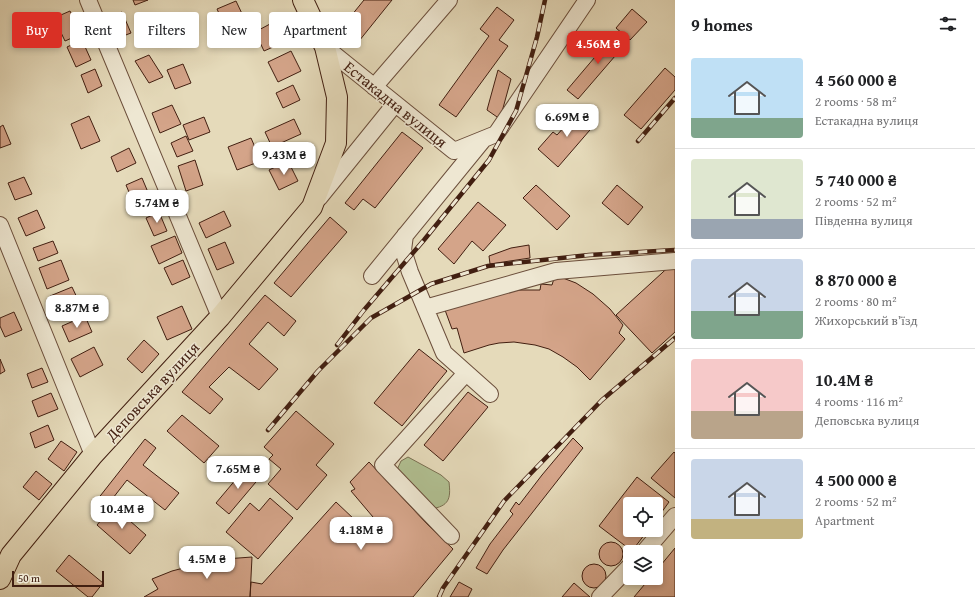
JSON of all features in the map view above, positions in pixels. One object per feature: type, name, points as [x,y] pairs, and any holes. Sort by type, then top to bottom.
[{"type":"main road","name":"Деповська вулиця","points":[[303,0],[308,12]]},
{"type":"main road","name":"Деповська вулиця","points":[[0,580],[10,555],[93,455],[220,317],[312,207],[336,143],[337,97],[325,48]]},
{"type":"street","points":[[88,0],[220,317]]},
{"type":"street","points":[[374,87],[449,0]]},
{"type":"street","name":"Естакадна вулиця","points":[[325,48],[454,151],[496,134],[588,0]]},
{"type":"street","points":[[312,207],[395,104]]},
{"type":"street","points":[[372,276],[484,139]]},
{"type":"street","points":[[0,225],[93,455]]},
{"type":"street","points":[[405,235],[403,250],[410,272],[444,353],[490,394]]},
{"type":"street","points":[[425,308],[556,271],[675,261]]},
{"type":"street","points":[[451,536],[383,465],[466,373]]},
{"type":"street","points":[[650,545],[675,516]]},
{"type":"street","points":[[600,597],[623,573]]},
{"type":"green space","points":[[408,457],[441,475],[449,482],[450,493],[448,501],[445,504],[431,509],[396,472],[401,461]]},
{"type":"building","points":[[133,0],[148,0],[135,5]]},
{"type":"building","points":[[364,0],[392,0],[361,39],[361,12],[354,12]]},
{"type":"building","points":[[236,1],[241,12],[218,12],[217,9]]},
{"type":"building","points":[[497,7],[514,20],[499,40],[508,46],[456,117],[439,105],[489,36],[480,29]]},
{"type":"building","points":[[632,9],[647,22],[630,40],[616,28]]},
{"type":"building","points":[[70,12],[70,39],[65,41],[62,35],[62,14]]},
{"type":"building","points":[[126,21],[131,33],[126,35]]},
{"type":"building","points":[[269,25],[269,48],[271,48],[264,51],[261,45],[261,29]]},
{"type":"building","points":[[617,31],[628,41],[578,99],[567,90]]},
{"type":"building","points":[[70,46],[70,48],[86,48],[91,60],[76,67],[67,47]]},
{"type":"building","points":[[291,51],[301,71],[278,82],[268,62]]},
{"type":"building","points":[[149,55],[163,77],[149,83],[135,61]]},
{"type":"building","points":[[183,64],[191,83],[175,89],[167,70]]},
{"type":"building","points":[[665,68],[675,77],[675,90],[641,129],[624,115]]},
{"type":"building","points":[[95,69],[102,86],[88,93],[81,75]]},
{"type":"building","points":[[498,70],[511,79],[500,119],[487,110]]},
{"type":"building","points":[[293,85],[300,100],[283,108],[276,93]]},
{"type":"building","points":[[172,105],[181,124],[160,133],[152,113]]},
{"type":"building","points":[[580,109],[596,123],[558,167],[538,149],[553,132],[557,135]]},
{"type":"building","points":[[89,116],[100,141],[81,149],[71,124]]},
{"type":"building","points":[[204,117],[210,132],[189,140],[183,125]]},
{"type":"building","points":[[294,119],[301,134],[272,147],[265,132]]},
{"type":"building","points":[[3,125],[11,144],[0,148],[0,127]]},
{"type":"building","points":[[402,132],[423,148],[375,208],[363,199],[354,210],[345,203]]},
{"type":"building","points":[[186,136],[193,151],[177,157],[171,143]]},
{"type":"building","points":[[251,138],[261,161],[237,170],[228,147]]},
{"type":"building","points":[[129,148],[136,163],[117,172],[111,157]]},
{"type":"building","points":[[195,160],[203,185],[186,191],[178,166]]},
{"type":"building","points":[[288,161],[298,181],[279,190],[269,170]]},
{"type":"building","points":[[24,177],[32,194],[15,200],[8,183]]},
{"type":"building","points":[[142,178],[150,197],[134,204],[126,185]]},
{"type":"building","points":[[536,185],[570,216],[557,230],[523,198]]},
{"type":"building","points":[[617,185],[643,207],[628,225],[602,203]]},
{"type":"building","points":[[478,202],[506,225],[483,251],[472,241],[454,264],[438,249]]},
{"type":"building","points":[[37,210],[45,228],[26,236],[18,218]]},
{"type":"building","points":[[224,211],[231,226],[206,238],[199,223]]},
{"type":"building","points":[[159,212],[167,231],[154,236],[146,218]]},
{"type":"building","points":[[330,217],[347,232],[291,297],[274,283]]},
{"type":"building","points":[[175,236],[182,253],[159,264],[151,246]]},
{"type":"building","points":[[53,241],[58,253],[38,261],[33,248]]},
{"type":"building","points":[[225,242],[234,263],[217,270],[208,249]]},
{"type":"building","points":[[529,245],[530,258],[490,264],[489,256],[511,248]]},
{"type":"building","points":[[61,260],[69,280],[47,289],[39,268]]},
{"type":"building","points":[[183,260],[190,277],[172,285],[164,268]]},
{"type":"building","points":[[674,262],[675,332],[652,353],[616,315]]},
{"type":"building","points":[[555,275],[576,283],[593,294],[610,309],[623,325],[619,333],[625,339],[590,380],[577,367],[563,357],[549,349],[535,345],[514,342],[499,343],[464,353],[457,328],[452,329],[445,310],[501,290],[540,290],[541,284],[552,285]]},
{"type":"building","points":[[72,287],[80,304],[58,314],[50,296]]},
{"type":"building","points":[[265,295],[296,321],[284,336],[268,322],[249,344],[278,369],[259,390],[229,367],[209,387],[223,399],[210,414],[182,392]]},
{"type":"building","points":[[182,306],[192,329],[167,340],[157,317]]},
{"type":"building","points":[[14,312],[22,330],[5,337],[0,326],[0,318]]},
{"type":"building","points":[[85,316],[92,332],[69,342],[62,326]]},
{"type":"building","points":[[144,340],[159,354],[142,373],[127,359]]},
{"type":"building","points":[[94,347],[103,365],[80,377],[71,359]]},
{"type":"building","points":[[419,349],[447,371],[402,426],[374,403]]},
{"type":"building","points":[[0,359],[5,371],[0,374]]},
{"type":"building","points":[[42,368],[48,382],[32,388],[27,374]]},
{"type":"building","points":[[468,392],[488,407],[443,461],[424,445]]},
{"type":"building","points":[[51,393],[58,409],[38,417],[32,401]]},
{"type":"building","points":[[296,411],[334,444],[316,465],[327,475],[297,510],[268,484],[281,469],[269,459],[273,455],[264,447]]},
{"type":"building","points":[[182,415],[219,446],[204,463],[167,431]]},
{"type":"building","points":[[48,425],[54,440],[35,448],[30,433]]},
{"type":"building","points":[[573,438],[583,448],[503,550],[487,574],[476,568],[490,544],[513,514],[510,511],[516,502],[519,505]]},
{"type":"building","points":[[145,439],[156,448],[143,465],[179,493],[165,510],[127,480],[106,507],[97,500]]},
{"type":"building","points":[[61,441],[77,452],[64,471],[48,459]]},
{"type":"building","points":[[674,452],[675,453],[675,498],[651,478]]},
{"type":"building","points":[[369,462],[428,525],[453,549],[413,597],[250,597],[251,582],[262,584],[336,502],[375,539],[384,530],[351,491],[355,489],[350,482]]},
{"type":"building","points":[[248,465],[261,476],[229,514],[216,503]]},
{"type":"building","points":[[36,471],[52,484],[39,500],[23,487]]},
{"type":"building","points":[[637,477],[663,497],[623,497],[623,537],[643,537],[637,545],[624,545],[599,526]]},
{"type":"building","points":[[663,497],[669,502],[663,510]]},
{"type":"building","points":[[270,498],[293,518],[258,559],[226,532],[250,503],[259,511]]},
{"type":"building","points":[[113,506],[146,535],[130,554],[97,525]]},
{"type":"building","points":[[611,542],[616,543],[620,545],[623,554],[620,563],[611,566],[602,563],[599,554],[602,545]]},
{"type":"building","points":[[675,548],[675,597],[634,597],[644,585],[663,585],[663,563]]},
{"type":"building","points":[[69,555],[103,583],[92,597],[88,597],[56,571]]},
{"type":"building","points":[[252,557],[250,597],[144,597],[158,589],[152,579],[172,571],[225,559]]},
{"type":"building","points":[[594,564],[599,565],[605,571],[605,581],[599,587],[594,588],[589,587],[583,581],[582,576],[583,571],[589,565]]},
{"type":"building","points":[[459,582],[472,589],[468,597],[450,597]]},
{"type":"building","points":[[574,583],[590,597],[562,597]]},
{"type":"railway","points":[[337,345],[364,310],[424,240],[489,160],[516,111],[537,37],[545,0]]},
{"type":"railway","points":[[638,141],[675,98]]},
{"type":"railway","points":[[268,430],[318,371],[371,318],[431,284],[488,266],[589,255],[675,250]]},
{"type":"railway","points":[[439,597],[443,588],[504,501],[602,400],[675,338]]}]
